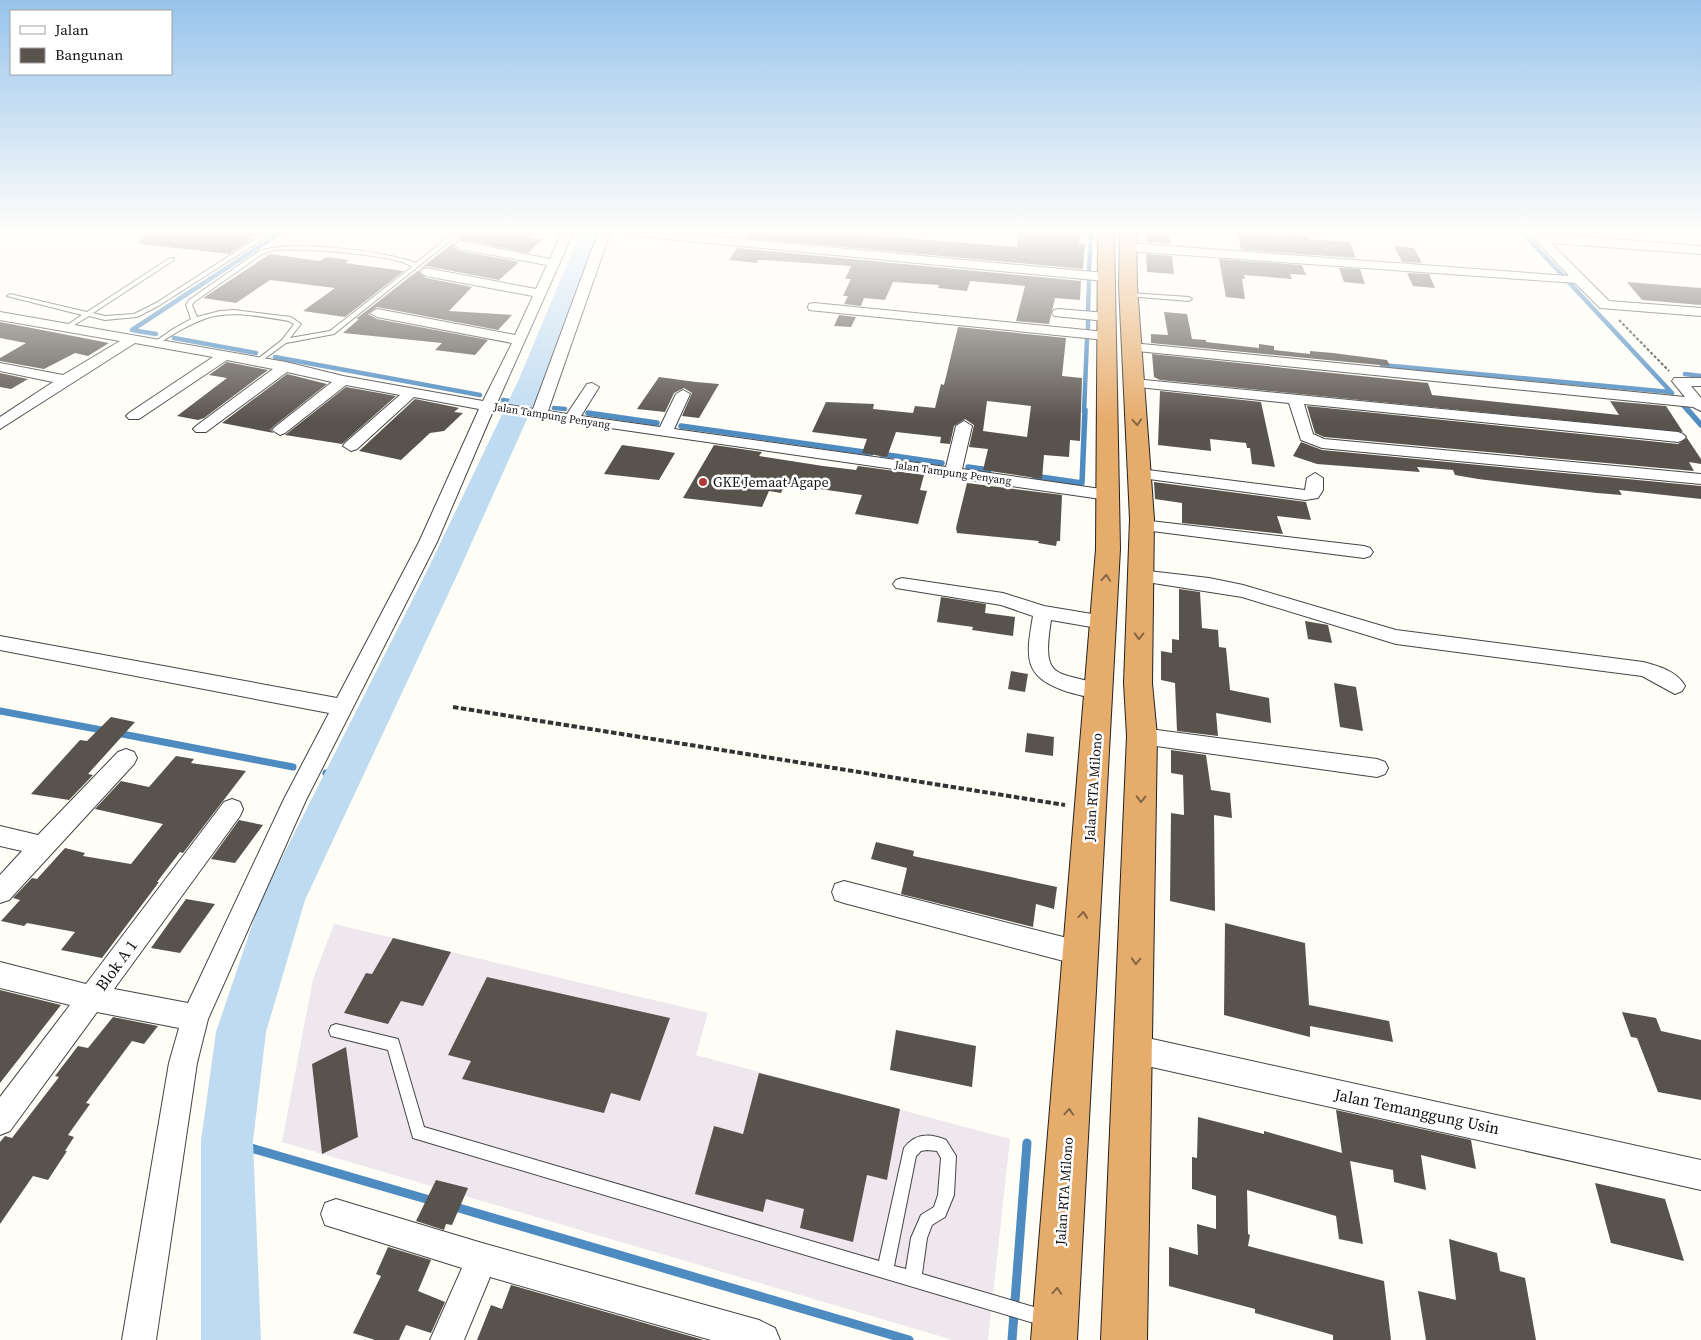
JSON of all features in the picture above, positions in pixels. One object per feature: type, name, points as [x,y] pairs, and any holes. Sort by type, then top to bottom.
[{"type":"highway","name":"Jalan RTA Milono","points":[[1046,1325],[1092,810],[1108,549],[1108,495],[1117,296]]},
{"type":"highway","name":"Jalan RTA Milono","points":[[1117,296],[1115,333],[1134,383],[1142,525],[1138,683],[1142,736],[1124,1340]]},
{"type":"highway","points":[[1099,683],[1138,683]]},
{"type":"street","points":[[139,1340],[183,1063],[195,1018],[294,799],[428,542],[487,406],[520,340],[539,296]]},
{"type":"street","points":[[533,413],[579,296]]},
{"type":"street","points":[[1592,296],[1605,305],[1701,312]]},
{"type":"street","points":[[814,307],[1115,333],[1689,403]]},
{"type":"street","points":[[377,313],[520,340]]},
{"type":"street","points":[[1059,313],[1115,333]]},
{"type":"street","name":"Jalan Tampung Penyang","points":[[0,316],[286,366],[343,380],[510,410],[1108,495]]},
{"type":"street","points":[[2,422],[65,380],[133,339]]},
{"type":"street","points":[[134,416],[225,355]]},
{"type":"street","points":[[201,429],[286,366]]},
{"type":"street","points":[[0,367],[65,380]]},
{"type":"street","points":[[280,430],[343,380]]},
{"type":"street","points":[[1689,403],[1679,381],[1701,382]]},
{"type":"street","points":[[1134,383],[1678,438]]},
{"type":"street","points":[[571,419],[592,387]]},
{"type":"street","points":[[352,446],[411,392]]},
{"type":"street","points":[[665,432],[683,394]]},
{"type":"street","points":[[1295,399],[1306,437],[1322,443],[1701,479]]},
{"type":"street","points":[[953,473],[964,426]]},
{"type":"street","points":[[1140,474],[1305,495],[1312,494],[1315,490],[1315,478]]},
{"type":"street","points":[[1142,525],[1364,552]]},
{"type":"street","points":[[1140,576],[1209,584],[1243,591],[1396,636],[1642,668],[1658,674],[1675,686]]},
{"type":"street","points":[[902,584],[1003,599],[1043,612],[1103,622]]},
{"type":"street","points":[[1043,612],[1037,657],[1042,668],[1052,677],[1065,683],[1099,683]]},
{"type":"street","points":[[0,643],[342,707]]},
{"type":"street","points":[[1142,736],[1377,768]]},
{"type":"street","points":[[0,892],[126,758]]},
{"type":"street","name":"Blok A 1","points":[[0,1121],[232,809]]},
{"type":"street","points":[[0,836],[42,846]]},
{"type":"street","points":[[844,892],[1080,953]]},
{"type":"street","points":[[0,975],[92,998],[195,1018]]},
{"type":"street","name":"Jalan Temanggung Usin","points":[[1134,1049],[1701,1175]]},
{"type":"street","points":[[336,1214],[482,1259],[759,1337],[762,1340]]},
{"type":"street","points":[[446,1340],[482,1259]]},
{"type":"lane","points":[[10,296],[114,319],[140,314],[169,296]]},
{"type":"lane","points":[[66,328],[116,296]]},
{"type":"lane","points":[[194,319],[189,305],[199,296]]},
{"type":"lane","points":[[284,341],[332,333],[385,296]]},
{"type":"lane","points":[[1170,296],[1189,299]]},
{"type":"lane","points":[[156,343],[194,319],[207,314],[234,311],[291,319],[298,324],[284,341],[258,361]]},
{"type":"lane","points":[[336,1031],[393,1044],[418,1133],[1001,1305],[1046,1325]]},
{"type":"lane","points":[[885,1270],[909,1152],[914,1144],[924,1141],[941,1145],[949,1156],[946,1196],[940,1212],[926,1220],[919,1238],[913,1279]]},
{"type":"path","points":[[1605,305],[1679,381]]},
{"type":"path","points":[[453,707],[1092,810]]},
{"type":"shaded area","points":[[334,924],[708,1013],[696,1055],[1010,1139],[988,1340],[953,1340],[282,1142],[313,979]]},
{"type":"building","points":[[207,296],[247,296],[236,303],[203,298]]},
{"type":"building","points":[[325,296],[373,296],[345,317],[303,311]]},
{"type":"building","points":[[386,296],[464,296],[449,311],[512,315],[498,330],[377,307],[368,314],[377,319],[488,340],[475,355],[435,350],[442,343],[343,333],[359,319],[356,319]]},
{"type":"building","points":[[843,296],[887,296],[885,300],[864,298],[861,306],[844,304],[848,296]]},
{"type":"building","points":[[1023,296],[1080,296],[1080,300],[1055,298],[1049,324],[1016,321]]},
{"type":"building","points":[[1244,296],[1245,299],[1226,297]]},
{"type":"building","points":[[1638,296],[1701,296],[1701,305],[1642,300]]},
{"type":"building","points":[[1164,312],[1187,314],[1192,339],[1259,348],[1259,344],[1274,346],[1274,350],[1310,354],[1310,351],[1387,360],[1390,366],[1151,343],[1151,334],[1168,335]]},
{"type":"building","points":[[839,315],[856,317],[851,327],[834,326]]},
{"type":"building","points":[[0,322],[109,343],[88,356],[75,353],[44,369],[0,361],[0,358],[26,343],[0,338]]},
{"type":"building","points":[[958,327],[1066,338],[1062,376],[1082,378],[1080,441],[1070,440],[1069,457],[1044,455],[1042,479],[983,470],[988,449],[969,447],[974,425],[965,419],[954,426],[950,444],[940,443],[941,437],[896,432],[887,457],[862,453],[867,439],[812,432],[826,402],[874,404],[873,409],[913,413],[915,406],[935,408],[941,384],[944,385]],"holes":[[[987,401],[1031,406],[1027,437],[983,431]]]},
{"type":"building","points":[[1152,354],[1428,383],[1432,395],[1619,415],[1610,401],[1666,406],[1683,432],[1160,380],[1154,377]]},
{"type":"building","points":[[227,362],[268,370],[204,418],[198,420],[177,416],[227,378],[209,375]]},
{"type":"building","points":[[0,373],[28,379],[11,389],[0,387]]},
{"type":"building","points":[[287,374],[327,384],[274,426],[270,430],[274,433],[222,423]]},
{"type":"building","points":[[659,377],[719,384],[699,418],[682,416],[692,393],[684,388],[674,393],[665,412],[637,409]]},
{"type":"building","points":[[346,387],[396,396],[342,444],[285,435]]},
{"type":"building","points":[[1160,391],[1261,402],[1275,467],[1252,464],[1250,448],[1247,448],[1246,443],[1210,439],[1211,451],[1158,445]]},
{"type":"building","points":[[415,399],[459,408],[454,412],[463,413],[444,431],[430,433],[401,460],[359,451]]},
{"type":"building","points":[[1307,406],[1678,444],[1687,438],[1701,459],[1701,464],[1689,462],[1694,471],[1324,437],[1315,433]]},
{"type":"building","points":[[1301,442],[1322,450],[1701,486],[1701,499],[1619,490],[1622,495],[1597,493],[1478,479],[1455,475],[1453,470],[1417,467],[1420,472],[1317,464],[1293,456]]},
{"type":"building","points":[[622,445],[675,453],[659,480],[604,474]]},
{"type":"building","points":[[714,445],[762,452],[759,456],[823,466],[856,470],[858,466],[924,475],[920,490],[927,491],[918,524],[855,514],[862,495],[813,488],[784,486],[781,493],[769,491],[762,507],[683,498]]},
{"type":"building","points":[[1154,482],[1306,502],[1311,520],[1277,516],[1283,534],[1182,523],[1182,503],[1155,499]]},
{"type":"building","points":[[967,483],[1062,495],[1060,541],[1057,541],[1056,546],[1038,543],[1039,541],[957,533],[956,528]]},
{"type":"building","points":[[1179,589],[1200,592],[1202,628],[1218,630],[1219,647],[1226,648],[1230,690],[1269,698],[1271,723],[1216,713],[1218,736],[1177,731],[1175,683],[1161,680],[1161,651],[1172,653],[1172,639],[1179,640]]},
{"type":"building","points":[[941,597],[986,604],[985,613],[1015,617],[1013,636],[972,630],[973,627],[937,622]]},
{"type":"building","points":[[1305,621],[1328,625],[1332,643],[1308,639]]},
{"type":"building","points":[[1011,671],[1028,674],[1025,692],[1008,689]]},
{"type":"building","points":[[1334,683],[1356,687],[1363,731],[1340,727]]},
{"type":"building","points":[[111,717],[135,722],[88,774],[93,775],[69,800],[31,794],[80,740],[87,741]]},
{"type":"building","points":[[1027,733],[1054,737],[1053,756],[1025,752]]},
{"type":"building","points":[[1171,750],[1206,755],[1211,790],[1230,793],[1232,818],[1214,815],[1215,911],[1170,901],[1171,813],[1184,815],[1183,775],[1171,773]]},
{"type":"building","points":[[176,756],[194,759],[191,763],[246,771],[183,853],[180,852],[102,958],[61,950],[75,932],[27,923],[24,926],[1,921],[20,900],[13,898],[32,878],[37,879],[65,848],[85,853],[83,856],[131,864],[163,824],[95,809],[121,781],[149,787]]},
{"type":"building","points":[[239,820],[263,825],[235,863],[211,859]]},
{"type":"building","points":[[876,842],[914,851],[913,856],[1057,887],[1054,909],[1036,904],[1033,927],[901,894],[907,868],[871,859]]},
{"type":"building","points":[[186,899],[215,904],[180,953],[151,948]]},
{"type":"building","points":[[1225,923],[1305,943],[1309,1005],[1389,1021],[1393,1042],[1310,1026],[1310,1037],[1224,1015]]},
{"type":"building","points":[[393,938],[451,952],[423,1006],[401,1001],[388,1024],[344,1013],[366,973],[372,974]]},
{"type":"building","points":[[487,977],[670,1018],[640,1101],[611,1093],[604,1113],[462,1079],[471,1061],[448,1055]]},
{"type":"building","points":[[0,990],[61,1005],[0,1083]]},
{"type":"building","points":[[1622,1012],[1656,1018],[1661,1031],[1701,1040],[1701,1100],[1658,1092],[1637,1038],[1631,1037]]},
{"type":"building","points":[[113,1017],[158,1026],[144,1044],[132,1041],[86,1103],[90,1104],[68,1135],[74,1137],[48,1180],[33,1176],[0,1224],[0,1142],[5,1136],[12,1138],[59,1077],[55,1076],[78,1046],[88,1048]]},
{"type":"building","points":[[896,1030],[976,1046],[972,1087],[890,1070]]},
{"type":"building","points":[[346,1047],[358,1137],[322,1154],[312,1064]]},
{"type":"building","points":[[759,1073],[900,1109],[887,1180],[867,1175],[853,1242],[800,1228],[804,1209],[766,1199],[763,1212],[695,1194],[714,1126],[743,1134]]},
{"type":"building","points":[[1336,1110],[1471,1140],[1476,1169],[1421,1155],[1426,1190],[1394,1182],[1393,1170],[1350,1161],[1363,1244],[1339,1239],[1336,1216],[1247,1190],[1248,1234],[1250,1235],[1248,1246],[1384,1281],[1391,1340],[1333,1340],[1333,1335],[1255,1313],[1255,1309],[1169,1286],[1169,1247],[1198,1255],[1197,1224],[1216,1229],[1216,1196],[1192,1189],[1192,1157],[1197,1158],[1198,1117],[1264,1134],[1264,1131],[1342,1153]]},
{"type":"building","points":[[436,1180],[468,1188],[452,1225],[446,1224],[444,1230],[416,1221]]},
{"type":"building","points":[[1595,1183],[1665,1199],[1684,1261],[1611,1243]]},
{"type":"building","points":[[1449,1239],[1497,1253],[1500,1271],[1525,1278],[1536,1340],[1426,1340],[1418,1291],[1456,1300]]},
{"type":"building","points":[[388,1247],[431,1260],[418,1291],[445,1302],[431,1333],[406,1325],[399,1340],[375,1340],[353,1333],[381,1276],[376,1274]]},
{"type":"building","points":[[511,1285],[704,1340],[477,1340],[491,1305],[502,1309]]},
{"type":"waterway","points":[[156,334],[132,330],[185,296]]},
{"type":"waterway","points":[[231,1340],[227,1141],[241,1032],[283,899],[442,573],[532,379],[565,296]]},
{"type":"waterway","points":[[1088,296],[1088,310]]},
{"type":"waterway","points":[[1581,296],[1672,393]]},
{"type":"waterway","points":[[1088,321],[1088,328]]},
{"type":"waterway","points":[[174,338],[256,353]]},
{"type":"waterway","points":[[1084,412],[1087,339]]},
{"type":"waterway","points":[[275,357],[480,395]]},
{"type":"waterway","points":[[1382,365],[1670,392]]},
{"type":"waterway","points":[[1685,374],[1701,376]]},
{"type":"waterway","points":[[503,400],[530,404]]},
{"type":"waterway","points":[[1679,401],[1689,412]]},
{"type":"waterway","points":[[554,408],[565,409]]},
{"type":"waterway","points":[[1034,476],[1082,483],[1085,410]]},
{"type":"waterway","points":[[1688,410],[1701,425]]},
{"type":"waterway","points":[[588,413],[657,423]]},
{"type":"waterway","points":[[681,426],[871,453]]},
{"type":"waterway","points":[[881,454],[942,463]]},
{"type":"waterway","points":[[968,467],[989,470]]},
{"type":"waterway","points":[[0,711],[107,731]]},
{"type":"waterway","points":[[117,733],[293,767]]},
{"type":"waterway","points":[[326,773],[342,776]]},
{"type":"waterway","points":[[227,1141],[433,1201]]},
{"type":"waterway","points":[[1012,1340],[1027,1143]]},
{"type":"waterway","points":[[452,1206],[909,1340]]},
{"type":"place","name":"GKE Jemaat Agape","points":[[703,482]]}]
